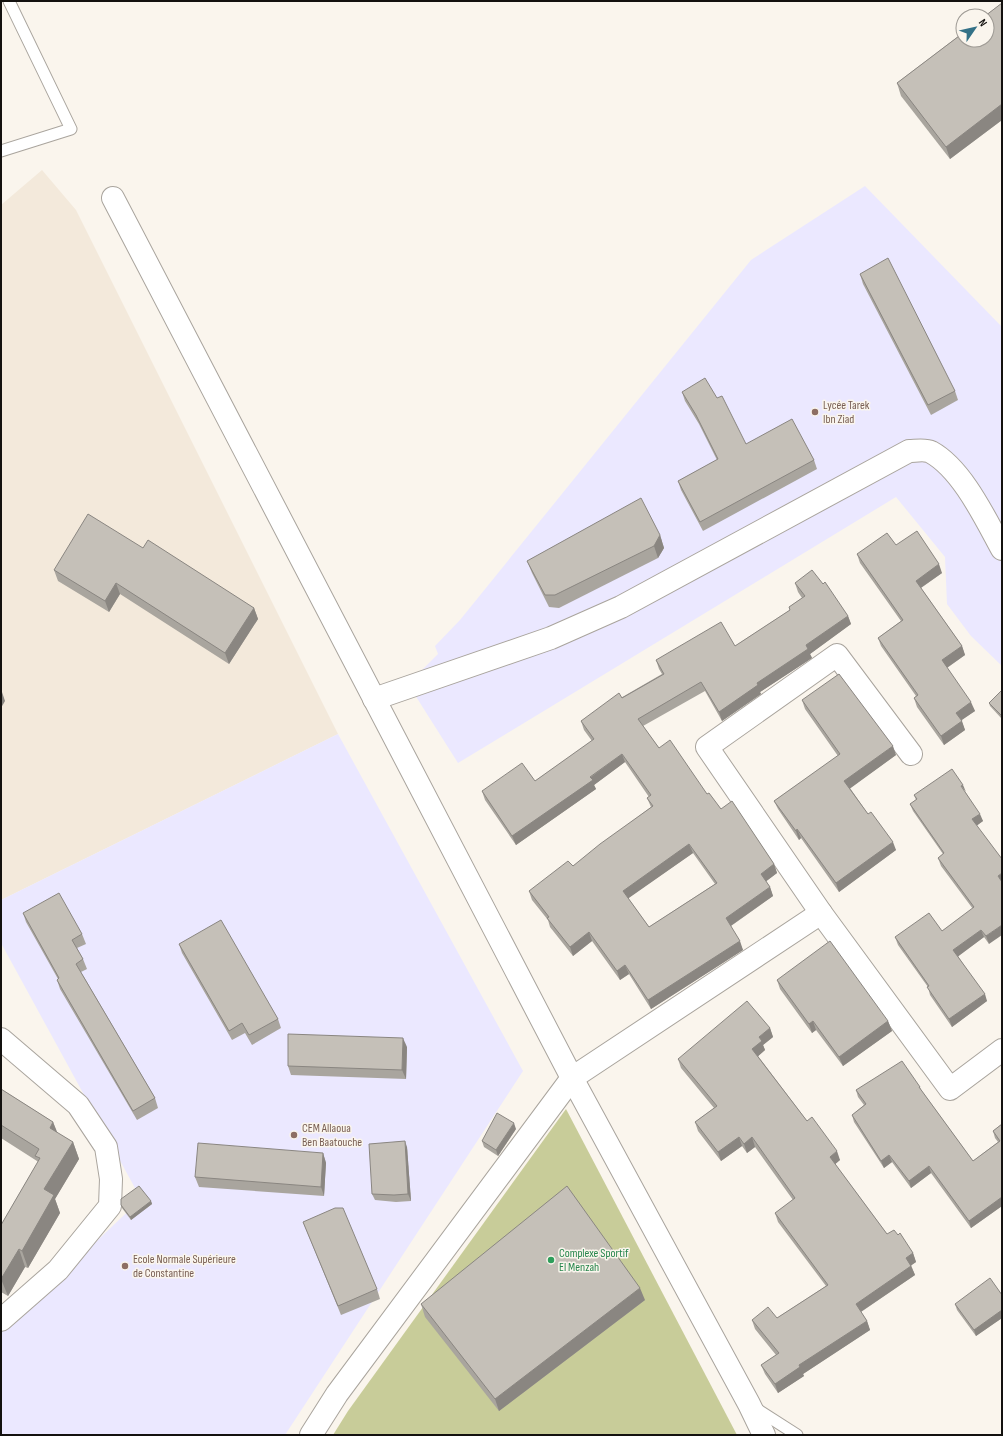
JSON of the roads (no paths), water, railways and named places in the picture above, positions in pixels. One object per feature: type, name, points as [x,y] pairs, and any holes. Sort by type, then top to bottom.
[{"type":"street","points":[[113,198],[572,1078],[749,1404],[764,1435]]},
{"type":"street","points":[[374,699],[552,638],[614,610],[909,451],[929,451],[949,466],[971,495],[1002,548]]},
{"type":"street","points":[[911,754],[837,655],[707,747],[821,913],[950,1089],[1002,1050]]},
{"type":"street","points":[[311,1435],[337,1394],[572,1078],[821,913]]},
{"type":"street","points":[[1,1039],[78,1105],[106,1147],[111,1179],[110,1206],[58,1270],[1,1320]]},
{"type":"lane","points":[[1,151],[72,129],[10,1]]},
{"type":"lane","points":[[749,1404],[797,1435]]},
{"type":"place","name":"Lycée Tarek Ibn Ziad","points":[[815,412]]},
{"type":"place","name":"CEM Allaoua Ben Baatouche","points":[[294,1135]]},
{"type":"place","name":"Complexe Sportif El Menzah","points":[[551,1260]]},
{"type":"place","name":"Ecole Normale Supérieure de Constantine","points":[[125,1266]]}]
